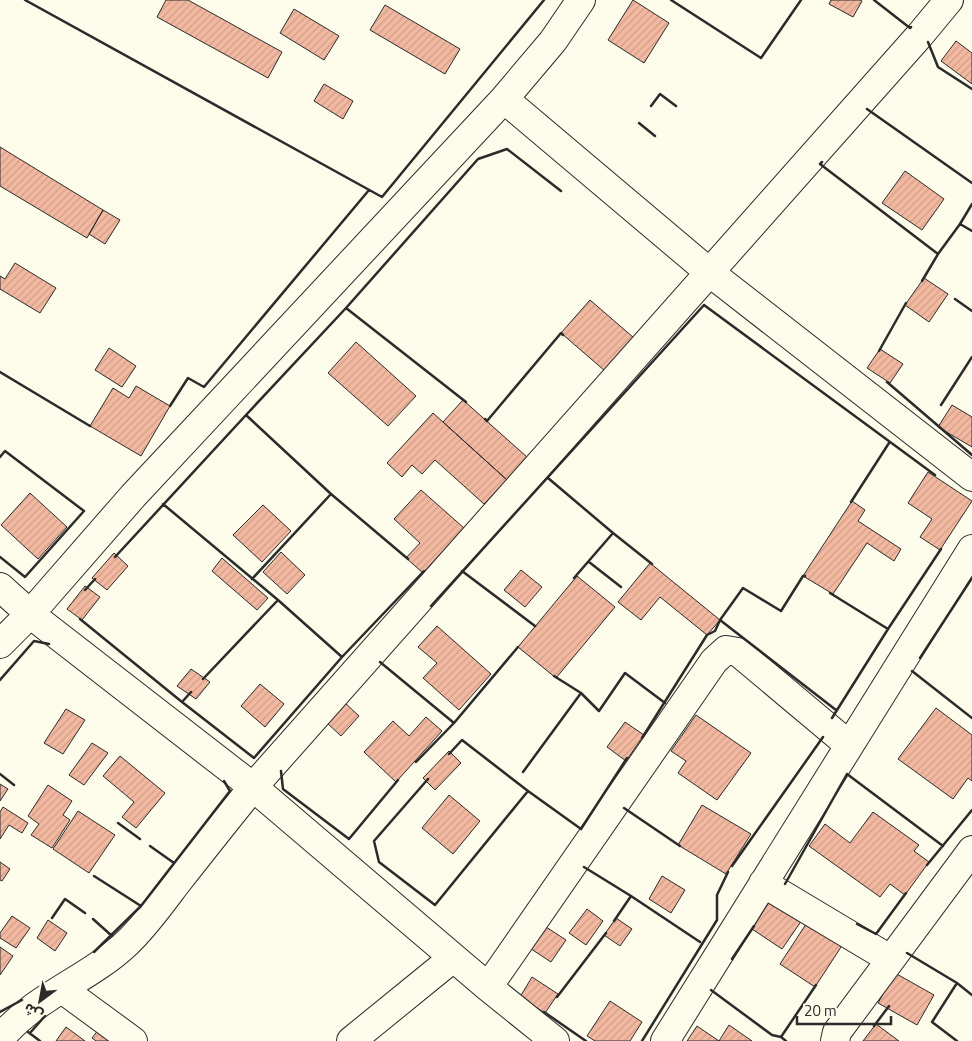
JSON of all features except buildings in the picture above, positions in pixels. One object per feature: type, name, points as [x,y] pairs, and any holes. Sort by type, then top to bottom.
[{"type":"street","points":[[0,644],[30,614],[133,496],[504,100],[553,41],[581,0]]},
{"type":"street","points":[[0,1039],[11,1025],[30,1010],[92,971],[127,943],[253,787],[949,0]]},
{"type":"street","points":[[504,100],[709,272],[972,477]]},
{"type":"street","points":[[665,1041],[972,549]]},
{"type":"street","points":[[0,587],[30,614],[253,787],[453,958],[555,1041]]},
{"type":"street","points":[[488,987],[714,661],[726,650],[738,652],[849,745]]},
{"type":"street","points":[[835,1041],[837,1032],[972,850]]},
{"type":"street","points":[[763,883],[890,959]]},
{"type":"street","points":[[351,1041],[453,958]]},
{"type":"street","points":[[62,989],[133,1041]]},
{"type":"wall","points":[[25,0],[382,197],[544,0]]},
{"type":"wall","points":[[671,0],[761,58],[801,0]]},
{"type":"wall","points":[[874,0],[911,27]]},
{"type":"wall","points":[[928,42],[938,67],[972,89]]},
{"type":"wall","points":[[651,106],[660,94],[676,106]]},
{"type":"wall","points":[[867,109],[972,183]]},
{"type":"wall","points":[[639,123],[655,136]]},
{"type":"wall","points":[[346,308],[478,159],[507,149],[561,191]]},
{"type":"wall","points":[[822,162],[820,164],[938,254],[922,281]]},
{"type":"wall","points":[[170,406],[188,378],[204,387],[369,190]]},
{"type":"wall","points":[[972,204],[960,224],[972,231]]},
{"type":"wall","points":[[938,254],[960,224]]},
{"type":"wall","points":[[955,299],[972,311]]},
{"type":"wall","points":[[879,351],[906,303]]},
{"type":"wall","points":[[431,606],[704,305],[935,475]]},
{"type":"wall","points":[[246,415],[346,308],[466,402]]},
{"type":"wall","points":[[485,419],[487,421],[561,333],[563,335]]},
{"type":"wall","points":[[941,405],[972,357]]},
{"type":"wall","points":[[0,372],[90,426]]},
{"type":"wall","points":[[887,382],[972,455]]},
{"type":"wall","points":[[115,557],[246,415],[331,494],[252,579]]},
{"type":"wall","points":[[851,502],[889,443]]},
{"type":"wall","points":[[0,457],[5,451],[84,511],[25,577],[0,557]]},
{"type":"wall","points":[[548,478],[613,533],[574,578]]},
{"type":"wall","points":[[331,494],[408,559]]},
{"type":"wall","points":[[163,504],[278,600],[342,657]]},
{"type":"wall","points":[[613,533],[652,564]]},
{"type":"wall","points":[[830,593],[888,629],[941,549]]},
{"type":"wall","points":[[589,562],[621,587]]},
{"type":"wall","points":[[191,692],[182,702],[254,758],[342,657],[424,571]]},
{"type":"wall","points":[[462,571],[535,626]]},
{"type":"wall","points":[[642,738],[707,635],[715,631],[720,620],[743,588],[781,611],[803,576],[805,576]]},
{"type":"wall","points":[[920,658],[972,578]]},
{"type":"wall","points":[[85,590],[95,579]]},
{"type":"wall","points":[[203,679],[278,600]]},
{"type":"wall","points":[[80,619],[182,702]]},
{"type":"wall","points":[[720,620],[836,710]]},
{"type":"wall","points":[[832,718],[888,629]]},
{"type":"wall","points":[[0,680],[34,641],[49,644]]},
{"type":"wall","points":[[454,723],[518,647]]},
{"type":"wall","points":[[380,662],[454,723],[416,762]]},
{"type":"wall","points":[[912,671],[972,718]]},
{"type":"wall","points":[[581,693],[599,711],[625,673],[665,703]]},
{"type":"wall","points":[[523,772],[581,693],[554,676]]},
{"type":"wall","points":[[732,866],[823,737]]},
{"type":"wall","points":[[449,754],[462,740],[581,829],[627,758]]},
{"type":"wall","points":[[281,771],[283,789],[349,839],[398,780]]},
{"type":"wall","points":[[0,774],[14,785]]},
{"type":"wall","points":[[847,774],[943,846]]},
{"type":"wall","points":[[785,884],[847,774]]},
{"type":"wall","points":[[428,779],[374,841],[379,862],[435,905],[528,791]]},
{"type":"wall","points":[[94,952],[141,906],[230,791],[224,781]]},
{"type":"wall","points":[[624,808],[680,846]]},
{"type":"wall","points":[[927,865],[972,810]]},
{"type":"wall","points":[[118,823],[140,839]]},
{"type":"wall","points":[[150,846],[174,863]]},
{"type":"wall","points":[[584,867],[631,896],[614,921]]},
{"type":"wall","points":[[642,1041],[717,920],[717,895],[728,872]]},
{"type":"wall","points":[[94,876],[141,906]]},
{"type":"wall","points":[[857,924],[876,934],[906,893]]},
{"type":"wall","points":[[631,896],[700,942]]},
{"type":"wall","points":[[52,918],[65,899],[85,913]]},
{"type":"wall","points":[[93,919],[112,936]]},
{"type":"wall","points":[[732,959],[754,926]]},
{"type":"wall","points":[[557,997],[606,933]]},
{"type":"wall","points":[[907,953],[957,983],[972,995]]},
{"type":"wall","points":[[957,983],[932,1022],[957,1041]]},
{"type":"wall","points":[[786,1041],[781,1037],[816,985]]},
{"type":"wall","points":[[711,990],[772,1035],[781,1037]]},
{"type":"wall","points":[[0,1012],[22,1000]]},
{"type":"wall","points":[[874,1026],[889,1006]]},
{"type":"wall","points":[[544,1012],[586,1041]]},
{"type":"wall","points":[[30,1033],[45,1016]]},
{"type":"wall","points":[[28,1032],[40,1041]]}]
